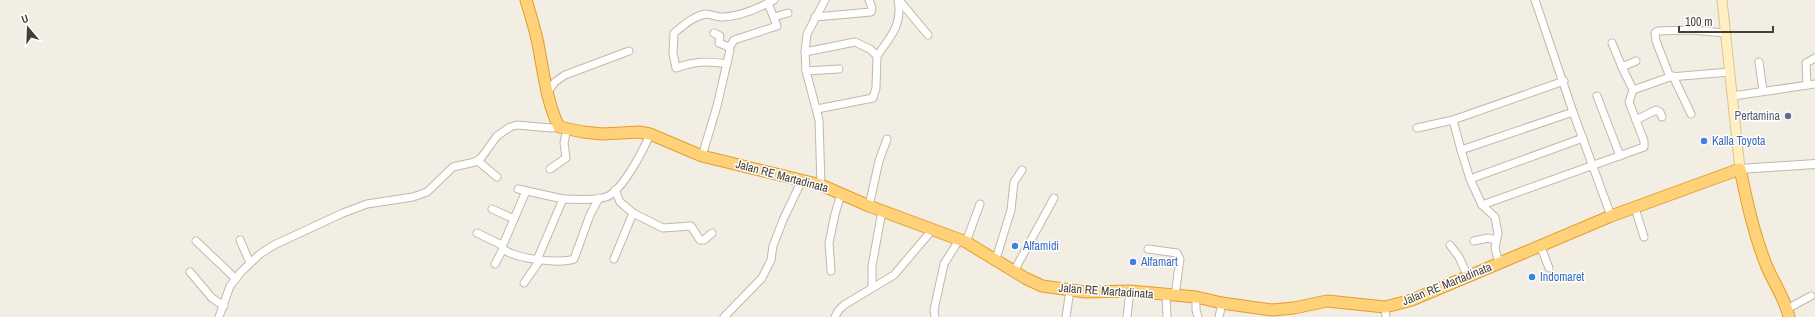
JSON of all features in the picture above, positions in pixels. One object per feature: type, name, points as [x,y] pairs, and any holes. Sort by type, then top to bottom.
[{"type":"highway","points":[[526,0],[545,76],[546,92],[563,128]]},
{"type":"highway","name":"Jalan RE Martadinata","points":[[563,128],[595,133],[639,132],[650,134],[702,156],[821,185],[869,206],[934,229],[962,241],[1042,286],[1085,292],[1130,291],[1171,296],[1196,297],[1222,303],[1272,310],[1294,308],[1327,301],[1386,312],[1611,216],[1740,169]]},
{"type":"highway","points":[[1740,169],[1758,245],[1768,269],[1784,300],[1788,313]]},
{"type":"main road","points":[[1722,0],[1740,169]]},
{"type":"street","points":[[821,185],[821,144],[817,109],[806,71],[805,52],[807,34],[825,0]]},
{"type":"street","points":[[815,17],[871,12],[872,8],[869,0]]},
{"type":"street","points":[[898,0],[928,35]]},
{"type":"street","points":[[817,109],[873,98],[876,88],[876,56],[899,20],[900,11],[898,0]]},
{"type":"street","points":[[1535,0],[1573,112],[1611,216]]},
{"type":"street","points":[[702,156],[717,106],[727,64],[729,48],[734,40],[777,26],[771,2],[732,16],[720,17],[707,14],[693,18],[674,33],[673,53],[676,68],[690,63],[707,61],[727,64]]},
{"type":"street","points":[[774,18],[788,12]]},
{"type":"street","points":[[1690,114],[1654,37],[1658,31],[1692,30],[1725,33]]},
{"type":"street","points":[[714,33],[719,36],[719,43],[729,48]]},
{"type":"street","points":[[805,52],[856,42],[870,49],[876,56]]},
{"type":"street","points":[[1482,205],[1645,146],[1629,102],[1633,90],[1612,43]]},
{"type":"street","points":[[546,92],[555,82],[565,75],[629,51]]},
{"type":"street","points":[[1807,85],[1806,63],[1815,58]]},
{"type":"street","points":[[1622,67],[1636,61]]},
{"type":"street","points":[[1759,62],[1763,91]]},
{"type":"street","points":[[806,71],[839,69]]},
{"type":"street","points":[[1633,90],[1672,76],[1730,72]]},
{"type":"street","points":[[1417,128],[1453,120],[1564,82]]},
{"type":"street","points":[[1733,96],[1815,84]]},
{"type":"street","points":[[1597,96],[1620,156]]},
{"type":"street","points":[[1636,120],[1656,110],[1660,112],[1662,117]]},
{"type":"street","points":[[1461,150],[1573,112]]},
{"type":"street","points":[[1453,120],[1470,179],[1482,205],[1494,217],[1498,233],[1495,248],[1499,263]]},
{"type":"street","points":[[219,317],[224,306],[225,297],[236,279],[260,254],[287,238],[367,204],[420,196],[427,192],[456,166],[478,161],[485,155],[490,144],[497,136],[510,127],[517,125],[563,128],[566,158],[550,169]]},
{"type":"street","points":[[518,189],[563,199],[599,198],[610,196],[632,171],[650,134]]},
{"type":"street","points":[[1470,179],[1583,138]]},
{"type":"street","points":[[869,206],[879,161],[887,139]]},
{"type":"street","points":[[478,161],[497,177]]},
{"type":"street","points":[[1740,169],[1815,164]]},
{"type":"street","points":[[996,259],[1012,210],[1014,182],[1022,170]]},
{"type":"street","points":[[724,317],[762,278],[771,260],[773,246],[783,220],[802,180]]},
{"type":"street","points":[[615,190],[620,202],[633,213],[663,228],[691,226],[700,240],[704,240],[712,233]]},
{"type":"street","points":[[495,264],[526,191]]},
{"type":"street","points":[[831,271],[830,243],[835,214],[841,194]]},
{"type":"street","points":[[477,233],[502,247],[509,253],[538,260],[574,259],[590,215],[599,198]]},
{"type":"street","points":[[1014,271],[1054,198]]},
{"type":"street","points":[[524,283],[538,260],[563,199]]},
{"type":"street","points":[[935,317],[934,310],[944,264],[962,241],[980,204]]},
{"type":"street","points":[[1635,208],[1644,237]]},
{"type":"street","points":[[492,209],[514,219]]},
{"type":"street","points":[[872,287],[872,266],[882,211]]},
{"type":"street","points":[[614,259],[633,213]]},
{"type":"street","points":[[835,317],[844,305],[872,287],[887,281],[894,275],[934,229]]},
{"type":"street","points":[[1474,241],[1488,238],[1496,240]]},
{"type":"street","points":[[240,240],[250,263]]},
{"type":"street","points":[[196,241],[236,279]]},
{"type":"street","points":[[1450,245],[1459,257],[1468,277]]},
{"type":"street","points":[[1540,245],[1549,268]]},
{"type":"street","points":[[1148,249],[1177,252],[1180,259],[1166,317]]},
{"type":"street","points":[[190,272],[212,298],[224,306]]},
{"type":"street","points":[[1066,317],[1070,290]]},
{"type":"street","points":[[1127,317],[1130,291]]},
{"type":"street","points":[[1788,313],[1811,296]]},
{"type":"street","points":[[1196,297],[1196,310],[1198,317]]},
{"type":"street","points":[[1219,317],[1222,303]]},
{"type":"place","name":"Pertamina","points":[[1788,116]]},
{"type":"place","name":"Kalla Toyota","points":[[1704,141]]},
{"type":"place","name":"Alfamidi","points":[[1015,246]]},
{"type":"place","name":"Alfamart","points":[[1133,262]]},
{"type":"place","name":"Indomaret","points":[[1532,277]]}]
